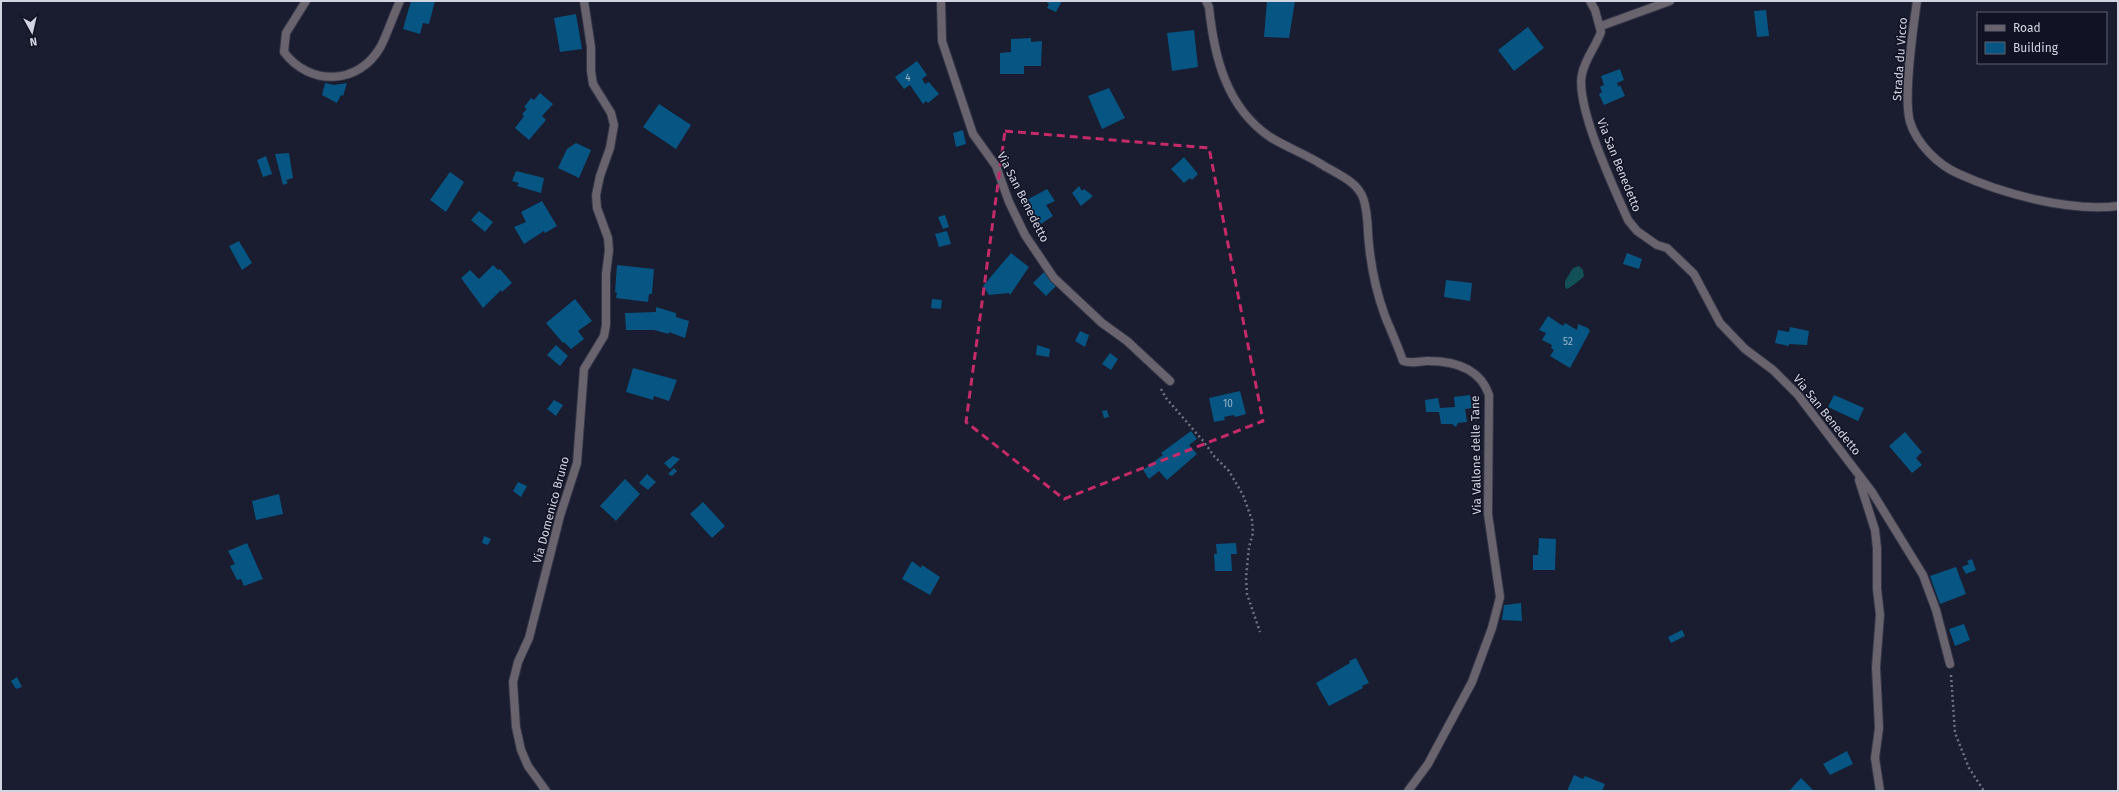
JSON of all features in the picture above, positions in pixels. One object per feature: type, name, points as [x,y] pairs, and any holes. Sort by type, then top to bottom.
[{"type":"street","points":[[306,1],[286,33],[284,52],[290,60],[305,71],[314,75],[334,77],[353,72],[370,60],[380,47],[400,1]]},
{"type":"street","name":"Via Domenico Bruno","points":[[546,791],[528,766],[521,750],[516,727],[513,682],[518,662],[529,638],[560,516],[578,463],[584,369],[604,336],[606,325],[606,274],[609,250],[608,238],[598,208],[596,195],[600,176],[610,148],[614,125],[611,113],[593,84],[591,71],[591,47],[584,1]]},
{"type":"street","name":"Via San Benedetto","points":[[941,1],[942,41],[973,134],[996,166],[1009,202],[1025,235],[1054,278],[1102,322],[1132,346],[1170,380]]},
{"type":"street","name":"Via Vallone delle Tane","points":[[1206,1],[1209,6],[1216,58],[1228,86],[1243,111],[1256,126],[1271,137],[1311,158],[1352,183],[1361,193],[1368,224],[1370,259],[1377,292],[1403,361],[1411,364],[1441,361],[1457,364],[1471,371],[1485,382],[1489,395],[1488,514],[1500,597],[1492,628],[1472,682],[1428,764],[1408,791]]},
{"type":"street","points":[[1590,1],[1601,26],[1670,1]]},
{"type":"street","name":"Strada du Vicco","points":[[1917,1],[1908,90],[1910,122],[1920,142],[1935,159],[1958,174],[2028,198],[2098,208],[2118,206]]},
{"type":"street","name":"Via San Benedetto","points":[[1601,26],[1601,32],[1582,74],[1582,98],[1591,129],[1628,220],[1637,231],[1658,245],[1667,248],[1694,274],[1720,323],[1746,349],[1773,370],[1798,395],[1872,492],[1923,575],[1936,610],[1950,664]]},
{"type":"street","name":"Via San Benedetto","points":[[1853,466],[1866,498],[1875,530],[1877,589],[1880,615],[1876,667],[1879,728],[1874,758],[1880,791]]},
{"type":"path","points":[[1161,389],[1166,398],[1204,442],[1214,456],[1230,471],[1243,495],[1252,520],[1253,533],[1247,563],[1247,594],[1260,632]]},
{"type":"path","points":[[1950,664],[1956,733],[1969,768],[1984,791]]},
{"type":"highlighted area","points":[[1005,131],[1209,148],[1263,421],[1064,499],[966,422]]},
{"type":"shaded area","points":[[1579,266],[1583,270],[1584,276],[1567,289],[1565,287],[1565,281],[1573,268]]},
{"type":"building","points":[[411,1],[435,1],[429,24],[423,23],[420,34],[403,29]]},
{"type":"building","points":[[1045,1],[1062,1],[1056,12],[1047,8],[1049,4]]},
{"type":"building","points":[[1267,1],[1295,1],[1289,38],[1264,37]]},
{"type":"building","points":[[1766,10],[1769,36],[1757,37],[1754,11]]},
{"type":"building","points":[[576,14],[582,49],[560,52],[554,18]]},
{"type":"building","points":[[1528,27],[1544,48],[1514,71],[1498,50]]},
{"type":"building","points":[[1194,30],[1198,67],[1172,71],[1167,33]]},
{"type":"building","points":[[1031,38],[1031,42],[1042,41],[1041,66],[1024,66],[1024,74],[1000,74],[1000,53],[1011,52],[1011,39]]},
{"type":"building","points":[[917,61],[927,75],[922,79],[925,84],[929,82],[939,94],[928,103],[926,101],[923,104],[910,85],[904,89],[895,77]]},
{"type":"building","points":[[1620,69],[1624,80],[1617,83],[1618,87],[1620,85],[1625,96],[1604,105],[1599,94],[1602,92],[1600,87],[1604,85],[1601,76]]},
{"type":"building","points":[[325,83],[334,85],[347,83],[343,96],[341,95],[337,103],[322,95]]},
{"type":"building","points":[[1109,88],[1125,118],[1102,129],[1088,96]]},
{"type":"building","points":[[540,93],[553,104],[542,116],[546,120],[529,140],[515,128],[524,116],[522,114],[527,109],[524,107],[531,98],[534,100]]},
{"type":"building","points":[[659,104],[691,125],[676,149],[643,127]]},
{"type":"building","points":[[963,130],[966,144],[956,147],[953,133]]},
{"type":"building","points":[[576,143],[591,150],[579,178],[558,168],[567,149]]},
{"type":"building","points":[[289,153],[293,178],[286,180],[288,183],[283,185],[275,154]]},
{"type":"building","points":[[266,156],[272,174],[263,177],[257,160]]},
{"type":"building","points":[[1184,157],[1198,174],[1192,180],[1190,178],[1184,183],[1171,169]]},
{"type":"building","points":[[516,171],[544,178],[541,193],[517,186],[519,183],[512,181]]},
{"type":"building","points":[[450,172],[464,182],[446,212],[430,200]]},
{"type":"building","points":[[1079,186],[1082,191],[1084,189],[1093,196],[1081,206],[1072,193]]},
{"type":"building","points":[[1047,189],[1055,201],[1046,205],[1053,216],[1035,228],[1030,219],[1035,215],[1025,201]]},
{"type":"building","points":[[542,201],[557,226],[545,233],[544,231],[524,244],[514,227],[526,222],[521,212]]},
{"type":"building","points":[[479,211],[493,222],[485,232],[471,220]]},
{"type":"building","points":[[945,215],[949,227],[943,229],[938,217]]},
{"type":"building","points":[[947,231],[951,244],[939,247],[935,234]]},
{"type":"building","points":[[239,241],[252,263],[242,270],[229,246]]},
{"type":"building","points":[[1011,253],[1029,267],[1010,295],[1009,293],[989,295],[983,286]]},
{"type":"building","points":[[1627,253],[1642,259],[1639,269],[1623,264]]},
{"type":"building","points":[[493,265],[498,270],[500,269],[512,283],[502,292],[501,290],[483,308],[461,278],[470,270],[479,279]]},
{"type":"building","points":[[617,265],[654,269],[652,294],[649,294],[648,302],[616,298]]},
{"type":"building","points":[[1044,272],[1056,286],[1046,296],[1033,283]]},
{"type":"building","points":[[1446,280],[1472,283],[1470,301],[1444,297]]},
{"type":"building","points":[[575,299],[592,321],[578,331],[584,339],[571,349],[564,342],[563,343],[546,323]]},
{"type":"building","points":[[932,299],[942,300],[941,309],[931,308]]},
{"type":"building","points":[[656,307],[676,313],[676,317],[689,321],[685,338],[669,332],[669,334],[654,330],[626,330],[625,313],[656,312]]},
{"type":"building","points":[[1548,316],[1563,326],[1565,323],[1577,330],[1578,324],[1588,328],[1590,331],[1570,368],[1550,356],[1554,350],[1551,348],[1552,345],[1542,340],[1546,333],[1539,330]]},
{"type":"building","points":[[1790,327],[1809,331],[1807,345],[1789,344],[1789,346],[1775,343],[1778,330],[1789,332]]},
{"type":"building","points":[[1080,331],[1089,335],[1085,347],[1075,341]]},
{"type":"building","points":[[556,345],[568,356],[560,366],[547,355]]},
{"type":"building","points":[[1037,345],[1050,349],[1049,357],[1036,355]]},
{"type":"building","points":[[1110,353],[1118,359],[1111,370],[1102,364]]},
{"type":"building","points":[[633,368],[677,380],[669,401],[654,396],[653,400],[626,392]]},
{"type":"building","points":[[1240,391],[1246,414],[1235,417],[1234,415],[1224,417],[1225,420],[1214,422],[1209,398]]},
{"type":"building","points":[[1470,395],[1472,408],[1465,409],[1467,422],[1458,423],[1456,427],[1452,424],[1441,424],[1439,412],[1426,412],[1425,400],[1438,398],[1440,408],[1455,407],[1454,397]]},
{"type":"building","points":[[1834,395],[1864,408],[1858,421],[1828,407]]},
{"type":"building","points":[[554,400],[563,405],[556,416],[547,409]]},
{"type":"building","points":[[1107,410],[1109,417],[1104,418],[1102,411]]},
{"type":"building","points":[[1191,431],[1197,439],[1189,445],[1197,454],[1167,480],[1159,471],[1149,479],[1143,470],[1163,455],[1161,453]]},
{"type":"building","points":[[1905,432],[1922,452],[1916,458],[1922,465],[1912,473],[1889,446]]},
{"type":"building","points":[[673,456],[680,459],[670,469],[664,463]]},
{"type":"building","points":[[674,468],[677,471],[672,476],[668,474]]},
{"type":"building","points":[[647,474],[656,482],[648,490],[639,483]]},
{"type":"building","points":[[625,479],[640,494],[616,521],[600,506]]},
{"type":"building","points":[[518,482],[527,486],[521,497],[513,491]]},
{"type":"building","points":[[279,494],[283,514],[256,520],[252,501]]},
{"type":"building","points":[[703,502],[725,526],[712,538],[690,514]]},
{"type":"building","points":[[484,536],[491,539],[488,545],[482,543]]},
{"type":"building","points":[[1539,538],[1556,539],[1555,570],[1533,570],[1533,555],[1538,555]]},
{"type":"building","points":[[247,543],[263,579],[244,586],[241,579],[237,580],[230,566],[235,564],[228,551]]},
{"type":"building","points":[[1236,543],[1237,554],[1231,554],[1232,571],[1215,571],[1214,554],[1217,554],[1216,544]]},
{"type":"building","points":[[1972,559],[1976,570],[1966,574],[1962,567],[1969,564],[1967,561]]},
{"type":"building","points":[[912,561],[921,568],[922,565],[940,577],[930,595],[902,579]]},
{"type":"building","points":[[1956,567],[1966,594],[1940,604],[1930,576]]},
{"type":"building","points":[[1521,603],[1522,621],[1502,620],[1504,605]]},
{"type":"building","points":[[1964,624],[1970,640],[1955,646],[1949,629]]},
{"type":"building","points":[[1682,630],[1685,636],[1671,643],[1668,637]]},
{"type":"building","points":[[1356,658],[1369,683],[1362,686],[1363,688],[1329,706],[1316,683]]},
{"type":"building","points":[[17,677],[22,687],[16,689],[11,681]]},
{"type":"building","points":[[1847,751],[1853,764],[1830,775],[1823,764]]},
{"type":"building","points":[[1574,775],[1583,779],[1585,776],[1605,784],[1602,791],[1567,791]]},
{"type":"building","points":[[1801,778],[1814,791],[1789,791]]}]
